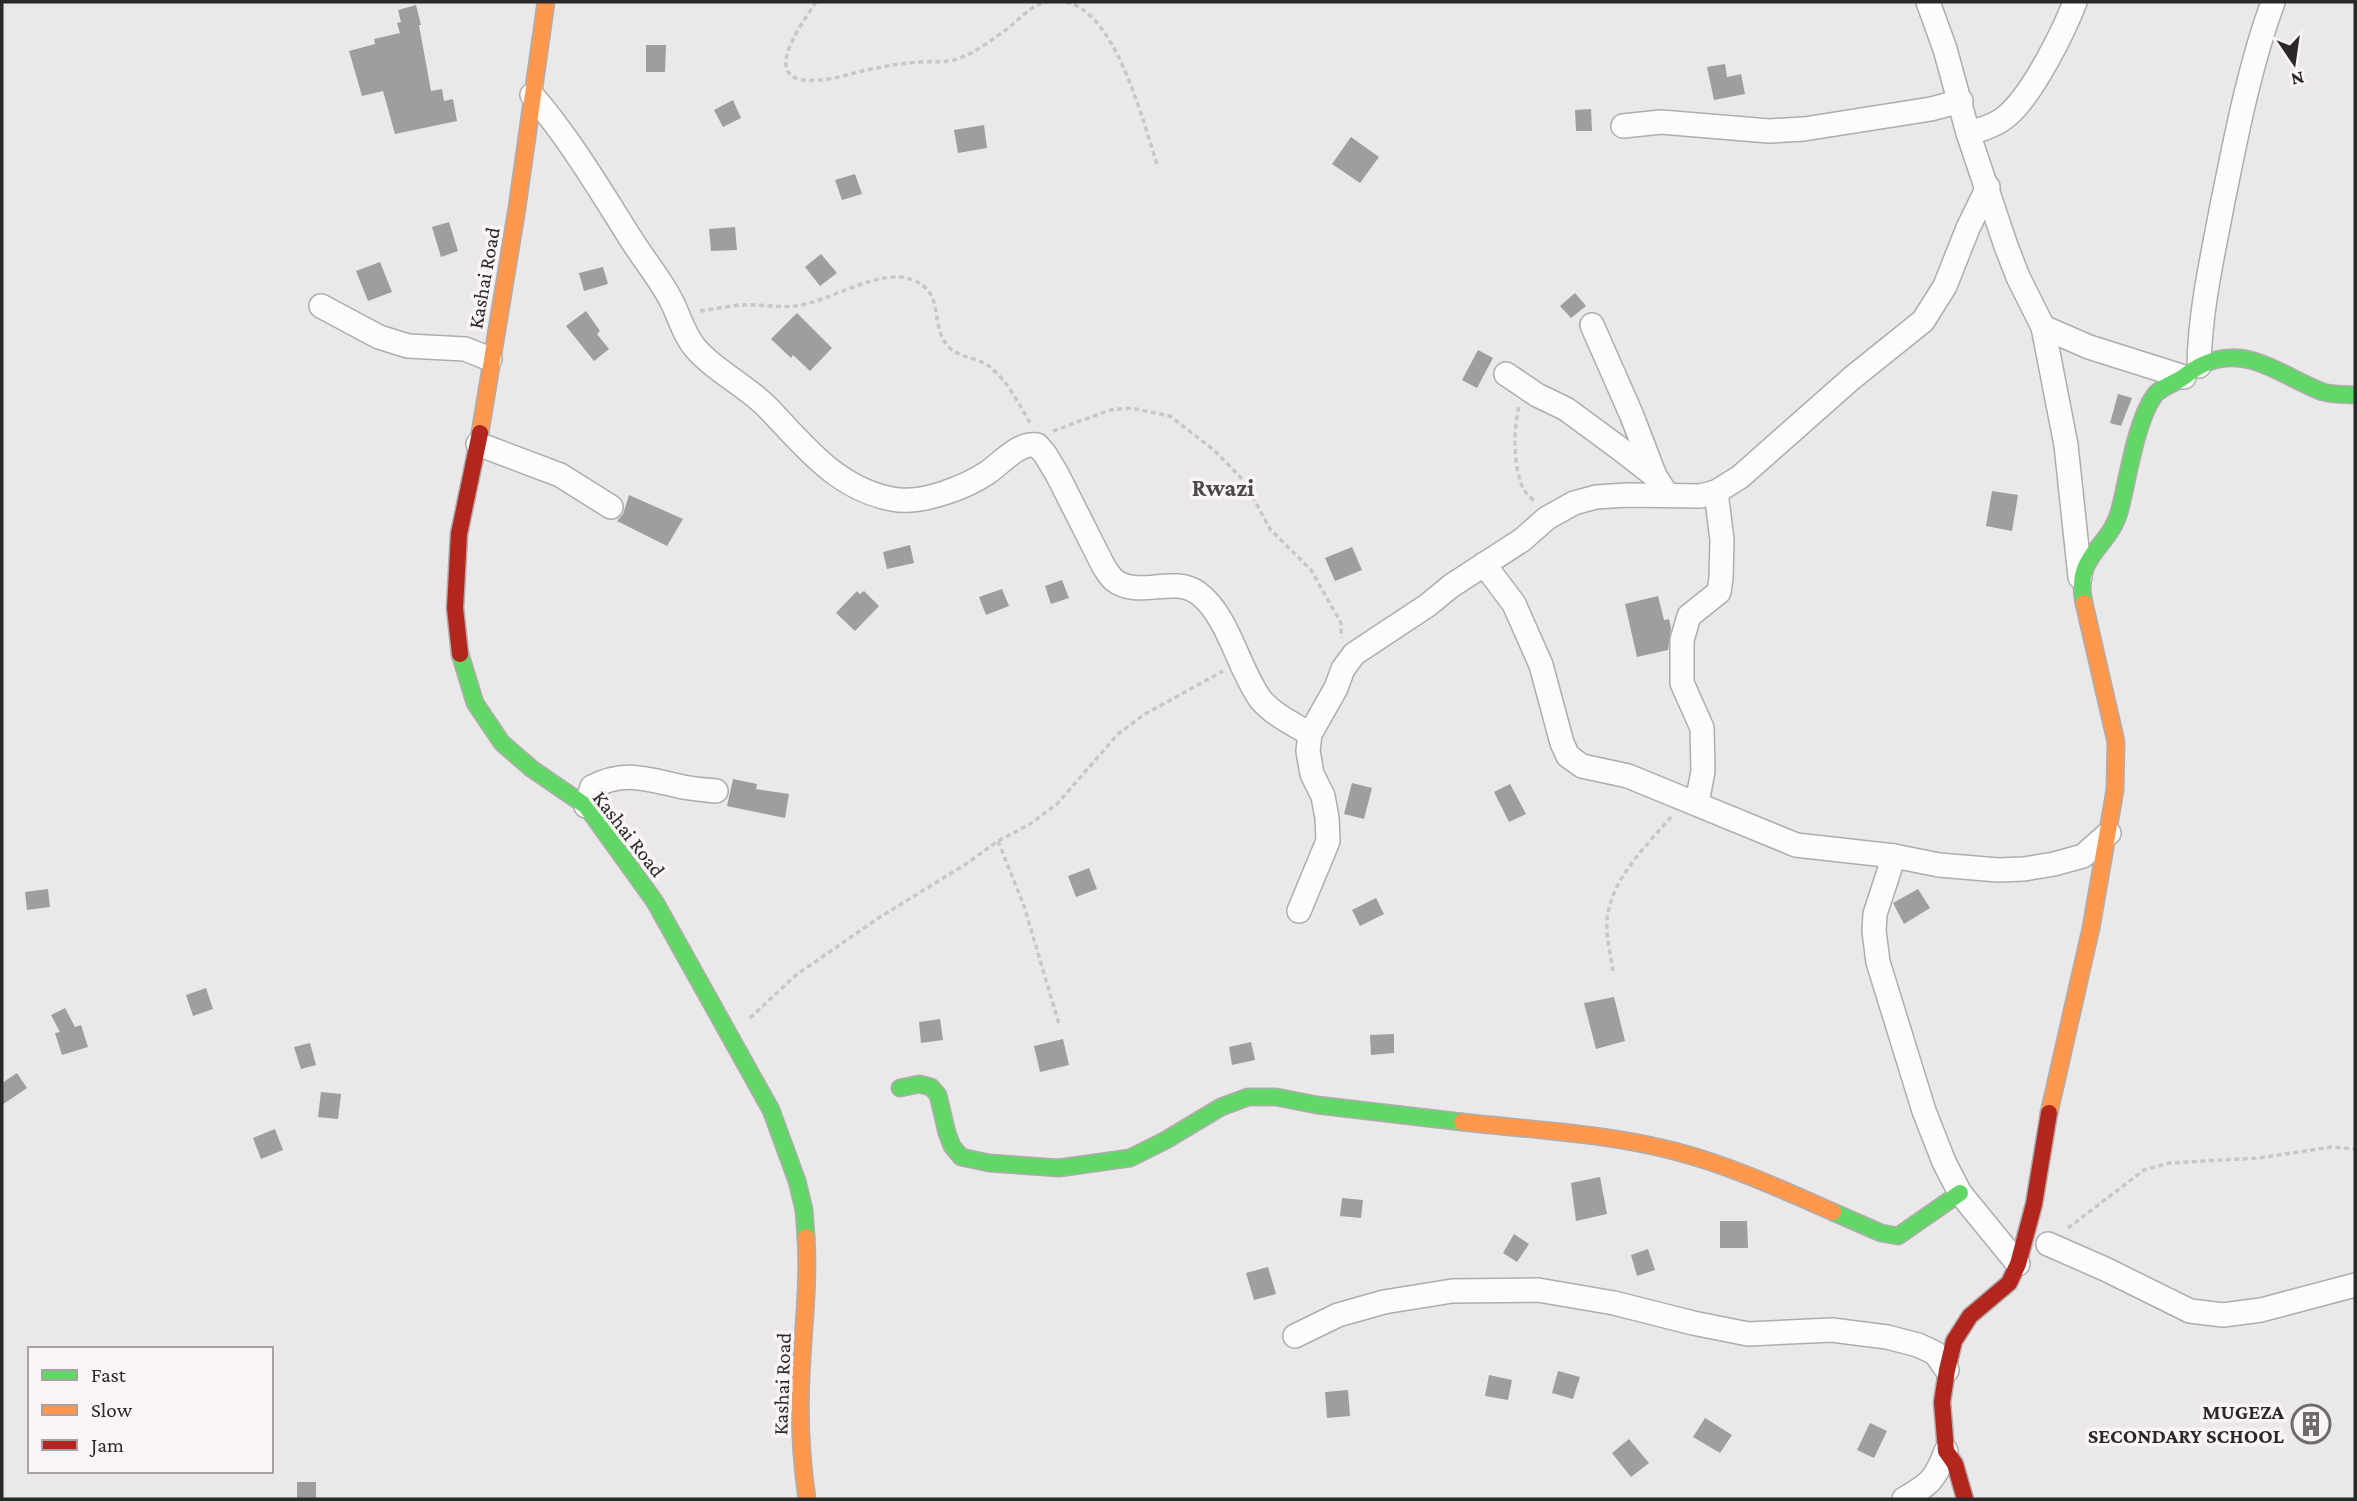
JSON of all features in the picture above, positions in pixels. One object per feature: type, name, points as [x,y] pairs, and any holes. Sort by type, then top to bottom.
[{"type":"street","name":"Kashai Road","points":[[546,2],[517,208],[478,444],[459,534],[454,608],[460,654],[475,703],[502,743],[532,769],[586,806],[656,902],[771,1110],[797,1181],[804,1210],[808,1269],[801,1454],[807,1499]]},
{"type":"street","points":[[1904,1499],[1924,1488],[1937,1475],[1946,1451],[1942,1402],[1954,1341],[1970,1316],[2009,1283],[2018,1264],[2034,1204],[2050,1106],[2091,928],[2109,833],[2115,790],[2116,742],[2080,585],[2066,445],[2043,327],[2018,277],[1968,133],[1961,101],[1928,2]]},
{"type":"street","points":[[1968,133],[1993,126],[2008,115],[2024,97],[2043,70],[2075,2]]},
{"type":"street","points":[[2192,371],[2237,129],[2273,2]]},
{"type":"street","points":[[532,94],[563,132],[672,302],[696,349],[763,402],[831,473],[864,492],[895,500],[918,498],[944,493],[977,479],[1023,446],[1035,442],[1045,454],[1104,568],[1114,581],[1127,586],[1189,587],[1201,595],[1219,619],[1262,701],[1280,717],[1310,734]]},
{"type":"street","points":[[1623,127],[1661,122],[1769,131],[1792,130],[1908,113],[1961,101]]},
{"type":"street","points":[[1298,911],[1328,841],[1323,796],[1312,774],[1308,751],[1310,734],[1336,688],[1343,669],[1354,654],[1522,540],[1547,518],[1574,503],[1661,486],[1700,496],[1716,492],[1749,470],[1852,378],[1923,321],[1945,286],[1988,187]]},
{"type":"street","points":[[321,306],[379,337],[398,343],[465,349],[491,359]]},
{"type":"street","points":[[1592,325],[1661,486]]},
{"type":"street","points":[[2043,327],[2089,347],[2192,371]]},
{"type":"street","points":[[2080,585],[2089,558],[2116,526],[2143,419],[2155,394],[2213,360],[2232,357],[2251,360],[2326,393],[2355,395]]},
{"type":"street","points":[[1506,374],[1537,395],[1566,409],[1661,486]]},
{"type":"street","points":[[478,444],[560,475],[611,507]]},
{"type":"street","points":[[1692,801],[1703,771],[1702,728],[1682,682],[1682,640],[1689,616],[1719,592],[1722,540],[1716,492]]},
{"type":"street","points":[[1484,564],[1514,604],[1541,666],[1555,720],[1568,756],[1582,766],[1628,776],[1796,845],[1894,856],[1939,865],[1982,870],[2024,869],[2054,864],[2083,856],[2109,833]]},
{"type":"street","points":[[586,806],[592,787],[617,777],[650,778],[684,787],[716,791]]},
{"type":"street","points":[[1894,856],[1875,914],[1878,962],[1924,1111],[1944,1162],[1960,1193],[2018,1264]]},
{"type":"street","points":[[900,1088],[918,1083],[928,1084],[936,1090],[940,1098],[948,1143],[961,1157],[1031,1168],[1059,1168],[1130,1158],[1221,1107],[1248,1097],[1276,1097],[1317,1105],[1610,1138],[1674,1151],[1769,1183],[1881,1233],[1898,1236],[1960,1193]]},
{"type":"street","points":[[2048,1244],[2190,1311],[2212,1314],[2261,1310],[2355,1285]]},
{"type":"street","points":[[1295,1336],[1338,1315],[1384,1302],[1452,1291],[1538,1290],[1614,1303],[1748,1334],[1832,1330],[1887,1336],[1935,1353],[1947,1370]]},
{"type":"street","points":[[1946,1451],[1955,1464],[1965,1499]]},
{"type":"path","points":[[816,2],[787,54],[786,66],[790,76],[797,81],[821,80],[924,61],[944,63],[977,50],[1038,4],[1047,2]]},
{"type":"path","points":[[1066,2],[1076,4],[1091,16],[1110,39],[1123,65],[1158,167]]},
{"type":"path","points":[[678,317],[743,305],[793,306],[811,303],[882,276],[906,276],[922,285],[934,297],[939,333],[948,348],[984,363],[1003,378],[1035,442],[1049,433],[1110,410],[1131,408],[1170,416],[1229,463],[1244,481],[1270,529],[1311,570],[1341,623],[1343,669]]},
{"type":"path","points":[[1528,387],[1517,412],[1515,446],[1524,490],[1547,518]]},
{"type":"path","points":[[731,1036],[796,975],[880,917],[998,841],[1030,824],[1057,804],[1118,734],[1145,714],[1215,674],[1241,664]]},
{"type":"path","points":[[1613,971],[1607,923],[1611,899],[1640,854],[1692,801]]},
{"type":"path","points":[[998,841],[1024,906],[1059,1024]]},
{"type":"path","points":[[2048,1244],[2144,1170],[2169,1163],[2259,1158],[2331,1147],[2355,1149]]},
{"type":"building","points":[[416,5],[431,91],[442,89],[444,101],[453,99],[457,121],[395,134],[383,91],[362,96],[349,51],[375,44],[374,39],[400,33],[397,23],[401,22],[398,10]]},
{"type":"building","points":[[646,45],[666,45],[665,72],[646,72]]},
{"type":"building","points":[[1725,64],[1727,77],[1741,74],[1745,94],[1714,100],[1707,67]]},
{"type":"building","points":[[733,100],[741,118],[723,127],[714,110]]},
{"type":"building","points":[[1591,109],[1592,131],[1576,131],[1575,110]]},
{"type":"building","points":[[984,125],[987,148],[958,153],[954,130]]},
{"type":"building","points":[[1351,137],[1379,157],[1360,183],[1332,164]]},
{"type":"building","points":[[855,174],[862,194],[842,200],[835,180]]},
{"type":"building","points":[[449,222],[458,251],[441,257],[432,227]]},
{"type":"building","points":[[735,227],[737,250],[711,251],[709,229]]},
{"type":"building","points":[[821,254],[837,273],[820,286],[805,267]]},
{"type":"building","points":[[380,262],[392,292],[368,301],[356,271]]},
{"type":"building","points":[[603,267],[608,284],[584,291],[579,273]]},
{"type":"building","points":[[1575,293],[1586,306],[1571,318],[1560,306]]},
{"type":"building","points":[[586,311],[600,331],[597,334],[609,349],[594,361],[566,326]]},
{"type":"building","points":[[797,313],[832,348],[810,371],[771,339]]},
{"type":"building","points":[[1478,350],[1493,358],[1477,388],[1462,380]]},
{"type":"building","points":[[2118,394],[2132,398],[2121,426],[2110,423]]},
{"type":"building","points":[[1992,491],[2018,495],[2012,531],[1986,526]]},
{"type":"building","points":[[629,495],[683,519],[667,546],[617,521],[623,514]]},
{"type":"building","points":[[910,545],[914,563],[887,569],[883,552]]},
{"type":"building","points":[[1352,547],[1362,570],[1335,581],[1325,558]]},
{"type":"building","points":[[1062,580],[1069,598],[1051,604],[1045,586]]},
{"type":"building","points":[[1002,589],[1009,606],[986,615],[979,597]]},
{"type":"building","points":[[857,591],[860,594],[864,591],[879,606],[855,631],[836,613]]},
{"type":"building","points":[[1658,596],[1664,620],[1669,619],[1671,628],[1668,650],[1637,657],[1625,604]]},
{"type":"building","points":[[733,779],[757,784],[756,789],[789,794],[785,818],[727,806]]},
{"type":"building","points":[[1352,783],[1372,788],[1364,819],[1344,814]]},
{"type":"building","points":[[1510,784],[1526,814],[1509,822],[1494,792]]},
{"type":"building","points":[[1089,868],[1097,889],[1076,897],[1068,876]]},
{"type":"building","points":[[48,889],[50,907],[27,910],[25,892]]},
{"type":"building","points":[[1918,889],[1930,908],[1904,924],[1893,903]]},
{"type":"building","points":[[1376,898],[1384,914],[1360,926],[1352,910]]},
{"type":"building","points":[[206,988],[213,1009],[193,1016],[186,995]]},
{"type":"building","points":[[1614,997],[1625,1041],[1596,1049],[1584,1003]]},
{"type":"building","points":[[65,1008],[75,1027],[81,1025],[88,1047],[62,1055],[55,1033],[60,1032],[51,1015]]},
{"type":"building","points":[[940,1019],[943,1040],[921,1043],[919,1022]]},
{"type":"building","points":[[1394,1034],[1394,1053],[1371,1055],[1370,1035]]},
{"type":"building","points":[[1063,1039],[1069,1065],[1040,1072],[1034,1046]]},
{"type":"building","points":[[1251,1042],[1255,1060],[1232,1065],[1229,1047]]},
{"type":"building","points":[[310,1043],[316,1065],[301,1069],[294,1047]]},
{"type":"building","points":[[17,1073],[27,1088],[2,1105],[2,1083]]},
{"type":"building","points":[[321,1092],[341,1094],[338,1119],[318,1117]]},
{"type":"building","points":[[275,1129],[283,1150],[261,1159],[253,1138]]},
{"type":"building","points":[[1600,1177],[1607,1214],[1576,1221],[1571,1183]]},
{"type":"building","points":[[1342,1198],[1363,1200],[1361,1218],[1340,1216]]},
{"type":"building","points":[[1720,1221],[1747,1221],[1748,1248],[1720,1248]]},
{"type":"building","points":[[1514,1234],[1529,1244],[1517,1262],[1503,1253]]},
{"type":"building","points":[[1648,1249],[1655,1270],[1637,1276],[1631,1255]]},
{"type":"building","points":[[1268,1267],[1276,1294],[1254,1300],[1246,1273]]},
{"type":"building","points":[[1558,1371],[1580,1377],[1573,1399],[1552,1393]]},
{"type":"building","points":[[1489,1375],[1512,1380],[1508,1400],[1485,1396]]},
{"type":"building","points":[[1348,1390],[1350,1416],[1327,1418],[1325,1392]]},
{"type":"building","name":"MUGEZA SECONDARY SCHOOL","points":[[2321,1411],[2326,1430],[2302,1437],[2297,1418]]},
{"type":"building","points":[[1705,1418],[1732,1435],[1720,1453],[1693,1437]]},
{"type":"building","points":[[1870,1423],[1887,1431],[1874,1458],[1857,1450]]},
{"type":"building","points":[[1629,1439],[1649,1463],[1631,1477],[1612,1453]]},
{"type":"building","points":[[297,1482],[316,1482],[316,1499],[297,1499]]},
{"type":"traffic: fast","points":[[2084,603],[2084,573],[2088,562],[2115,523],[2142,420],[2160,390],[2199,366],[2224,358],[2241,358],[2277,370],[2323,392],[2355,395]]},
{"type":"traffic: fast","points":[[460,654],[475,703],[502,743],[532,769],[586,806],[655,902],[771,1110],[797,1181],[804,1210],[806,1237]]},
{"type":"traffic: fast","points":[[900,1088],[919,1084],[931,1087],[938,1095],[952,1146],[961,1157],[989,1163],[1059,1168],[1130,1158],[1221,1107],[1248,1097],[1276,1097],[1317,1105],[1462,1122]]},
{"type":"traffic: fast","points":[[1833,1212],[1881,1233],[1898,1236],[1960,1193]]},
{"type":"traffic: slow","points":[[480,433],[517,208],[546,2]]},
{"type":"traffic: slow","points":[[2049,1113],[2091,928],[2115,790],[2116,742],[2084,603]]},
{"type":"traffic: slow","points":[[1462,1122],[1595,1136],[1674,1151],[1735,1170],[1833,1212]]},
{"type":"traffic: slow","points":[[806,1237],[800,1407],[807,1499]]},
{"type":"traffic: jam","points":[[460,654],[455,608],[459,534],[480,433]]},
{"type":"traffic: jam","points":[[1965,1499],[1955,1464],[1946,1451],[1942,1402],[1947,1370],[1954,1341],[1970,1316],[2009,1283],[2018,1264],[2034,1204],[2049,1113]]},
{"type":"place","name":"MUGEZA SECONDARY SCHOOL","points":[[2311,1424]]},
{"type":"district","name":"Rwazi","points":[[1223,488]]}]
